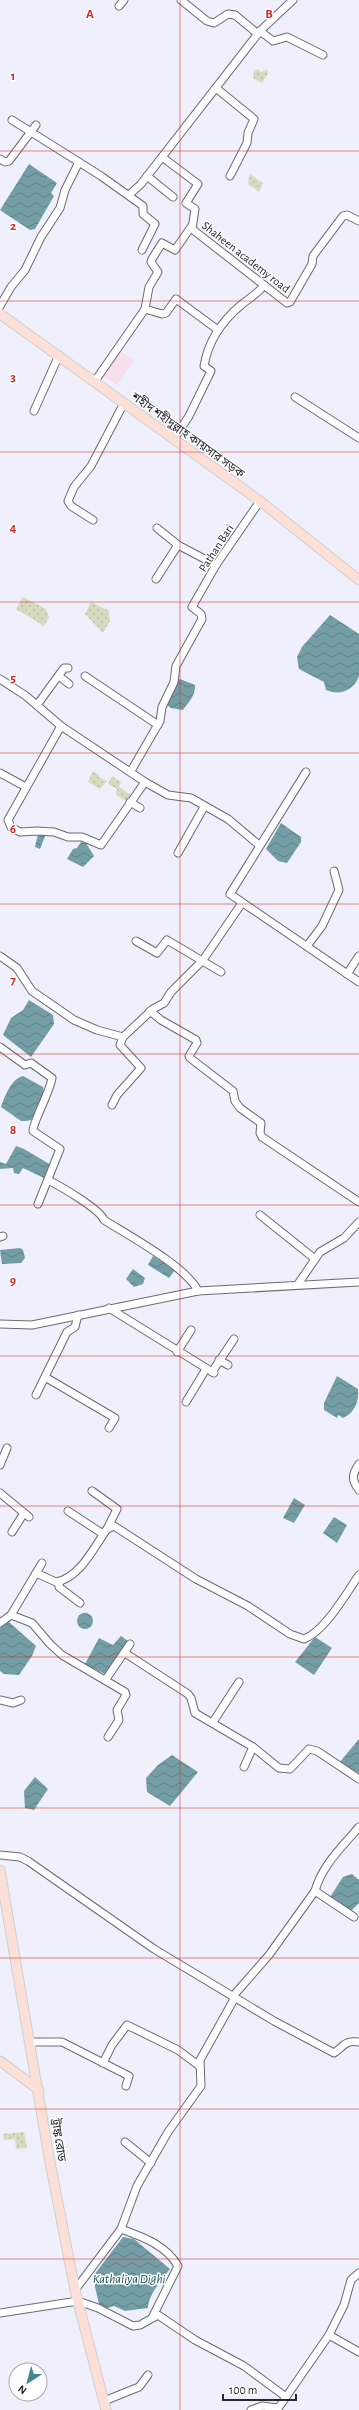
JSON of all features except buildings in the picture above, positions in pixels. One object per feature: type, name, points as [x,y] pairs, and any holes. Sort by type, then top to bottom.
[{"type":"main road","name":"শহীদ শহীদুল্লাহ কায়সার সড়ক","points":[[0,314],[259,503],[359,586]]},
{"type":"main road","name":"শহীদ শহীদুল্লাহ কায়সার সড়ক","points":[[0,320],[95,381],[123,405],[174,439],[359,580]]},
{"type":"main road","name":"ট্রাঙ্ক রোড","points":[[0,1870],[75,2290],[105,2406]]},
{"type":"main road","points":[[0,2061],[39,2090]]},
{"type":"street","points":[[181,0],[207,21],[214,23],[228,14],[235,15],[259,33],[273,41],[283,37],[297,40],[323,55]]},
{"type":"street","points":[[129,195],[147,176],[259,33],[293,0]]},
{"type":"street","points":[[216,88],[254,119],[248,133],[247,143],[230,176]]},
{"type":"street","points":[[12,120],[79,162],[143,206],[143,214],[156,224],[142,250]]},
{"type":"street","points":[[0,159],[5,162],[9,162],[36,125]]},
{"type":"street","name":"Shaheen academy road","points":[[162,157],[198,184],[186,203],[195,211],[191,227],[287,303],[290,302],[312,264],[313,256],[343,216],[346,215],[359,221]]},
{"type":"street","points":[[0,306],[11,287],[25,270],[41,237],[60,208],[65,190],[79,162]]},
{"type":"street","points":[[147,176],[173,197]]},
{"type":"street","points":[[95,381],[145,308],[149,287],[158,272],[151,262],[162,242],[175,250],[191,227]]},
{"type":"street","points":[[174,439],[189,416],[211,371],[204,366],[205,360],[218,330],[232,313],[264,285]]},
{"type":"street","points":[[145,308],[162,314],[166,313],[176,299],[218,330]]},
{"type":"street","points":[[34,411],[58,357]]},
{"type":"street","points":[[295,397],[359,438]]},
{"type":"street","points":[[93,520],[71,506],[68,501],[74,487],[91,466],[123,405]]},
{"type":"street","name":"Pathan Bari","points":[[158,725],[162,707],[174,682],[176,666],[202,619],[202,614],[192,607],[216,565],[259,503]]},
{"type":"street","points":[[157,528],[178,545],[216,565]]},
{"type":"street","points":[[156,579],[178,545]]},
{"type":"street","points":[[37,705],[64,668],[68,668]]},
{"type":"street","points":[[59,676],[69,684]]},
{"type":"street","points":[[84,676],[158,725],[131,771]]},
{"type":"street","points":[[0,678],[37,705],[61,726],[131,771],[145,782],[168,795],[191,798],[204,807],[228,819],[260,845]]},
{"type":"street","points":[[61,726],[8,820],[11,828],[20,832],[54,832],[68,837],[82,837],[99,846],[145,782]]},
{"type":"street","points":[[306,772],[230,892],[233,898],[308,946],[359,982]]},
{"type":"street","points":[[0,773],[26,786]]},
{"type":"street","points":[[130,802],[140,808]]},
{"type":"street","points":[[178,853],[204,807]]},
{"type":"street","points":[[308,946],[322,926],[339,890],[334,871]]},
{"type":"street","points":[[112,1105],[117,1096],[141,1068],[120,1045],[123,1037],[150,1011],[164,1003],[171,992],[203,960],[242,903]]},
{"type":"street","points":[[136,941],[157,953],[166,939],[221,972]]},
{"type":"street","points":[[0,956],[16,968],[32,991],[68,1016],[97,1030],[123,1037]]},
{"type":"street","points":[[347,974],[359,956]]},
{"type":"street","points":[[150,1011],[160,1020],[196,1040],[196,1043],[189,1056],[190,1058],[233,1091],[235,1101],[240,1108],[260,1123],[260,1132],[262,1137],[359,1202]]},
{"type":"street","points":[[0,1047],[25,1065],[31,1064],[52,1078],[45,1102],[33,1127],[33,1131],[60,1149],[38,1204]]},
{"type":"street","points":[[48,1180],[76,1197],[101,1215],[104,1220],[174,1266],[195,1284],[198,1291]]},
{"type":"street","points":[[260,1215],[315,1259]]},
{"type":"street","points":[[298,1284],[322,1250],[330,1248],[344,1238],[359,1222]]},
{"type":"street","points":[[0,1324],[32,1325],[109,1308],[198,1291],[298,1284],[359,1282]]},
{"type":"street","points":[[109,1308],[177,1352],[210,1371]]},
{"type":"street","points":[[36,1395],[66,1332],[75,1327],[78,1315]]},
{"type":"street","points":[[177,1352],[191,1330]]},
{"type":"street","points":[[186,1402],[234,1339]]},
{"type":"street","points":[[219,1360],[228,1365]]},
{"type":"street","points":[[45,1377],[115,1418],[109,1428]]},
{"type":"street","points":[[0,1465],[7,1448]]},
{"type":"street","points":[[359,1464],[352,1478],[359,1490]]},
{"type":"street","points":[[59,1582],[76,1571],[105,1531],[117,1509],[92,1491]]},
{"type":"street","points":[[0,1493],[27,1515],[12,1532]]},
{"type":"street","points":[[68,1511],[105,1531]]},
{"type":"street","points":[[105,1531],[114,1526],[125,1532],[196,1579],[248,1606],[300,1639],[309,1637],[323,1624],[359,1575]]},
{"type":"street","points":[[0,1623],[11,1615],[42,1563]]},
{"type":"street","points":[[36,1573],[59,1582]]},
{"type":"street","points":[[59,1582],[59,1587],[80,1603]]},
{"type":"street","points":[[11,1615],[32,1623],[50,1644],[62,1655],[106,1679],[126,1694],[117,1710],[119,1720],[108,1737]]},
{"type":"street","points":[[106,1679],[126,1653],[130,1644]]},
{"type":"street","points":[[126,1653],[188,1694],[191,1698],[195,1713],[213,1722],[253,1747],[279,1768],[287,1770],[294,1766],[309,1749],[317,1751],[359,1779]]},
{"type":"street","points":[[213,1722],[239,1682]]},
{"type":"street","points":[[0,1700],[13,1703],[21,1700]]},
{"type":"street","points":[[244,1767],[253,1747]]},
{"type":"street","points":[[75,2290],[121,2229],[129,2203],[168,2132],[201,2086],[198,2065],[233,2001],[234,1995],[269,1955],[315,1891],[318,1881],[327,1865],[359,1827]]},
{"type":"street","points":[[0,1856],[20,1857],[28,1861],[154,1949],[234,1995],[274,2021],[334,2053],[342,2044],[349,2041],[359,2042]]},
{"type":"street","points":[[315,1891],[354,1917]]},
{"type":"street","points":[[103,2063],[112,2045],[126,2025],[178,2050],[198,2065]]},
{"type":"street","points":[[30,2042],[62,2042],[129,2076],[126,2086]]},
{"type":"street","points":[[125,2142],[152,2163]]},
{"type":"street","points":[[0,2313],[78,2301],[98,2308],[132,2326],[140,2325],[153,2316],[178,2266],[172,2255],[147,2238],[121,2229]]},
{"type":"street","points":[[251,2410],[262,2406],[278,2409],[329,2335],[344,2304],[351,2280],[359,2273]]},
{"type":"street","points":[[153,2316],[162,2317],[195,2340],[244,2366],[286,2397]]},
{"type":"street","points":[[329,2335],[359,2352]]},
{"type":"street","points":[[105,2406],[139,2387],[148,2375]]},
{"type":"shaded area","points":[[118,350],[134,360],[117,385],[102,375]]},
{"type":"green space","points":[[257,69],[261,72],[267,69],[268,73],[262,83],[254,79],[253,73]]},
{"type":"green space","points":[[250,174],[263,183],[259,192],[248,184]]},
{"type":"green space","points":[[23,597],[46,609],[49,617],[44,626],[16,609]]},
{"type":"green space","points":[[91,602],[109,611],[110,621],[103,633],[85,614]]},
{"type":"green space","points":[[93,771],[99,775],[99,777],[107,781],[100,789],[88,782]]},
{"type":"green space","points":[[112,776],[121,782],[119,787],[131,795],[128,802],[116,795],[117,789],[108,784]]},
{"type":"green space","points":[[24,2132],[27,2148],[16,2149],[15,2139],[4,2140],[3,2134]]},
{"type":"water","points":[[29,164],[57,183],[51,193],[54,196],[35,229],[30,230],[0,210]]},
{"type":"water","points":[[330,615],[359,634],[359,676],[357,681],[350,689],[341,692],[331,692],[326,690],[324,682],[299,669],[297,657],[302,647]]},
{"type":"water","points":[[180,679],[195,685],[193,695],[183,710],[171,708],[165,703],[175,682]]},
{"type":"water","points":[[281,823],[301,837],[301,842],[287,863],[278,861],[266,849]]},
{"type":"water","points":[[38,834],[46,834],[40,849],[35,847]]},
{"type":"water","points":[[81,842],[86,843],[94,856],[83,867],[67,859],[73,849],[77,848]]},
{"type":"water","points":[[29,1000],[53,1015],[54,1024],[31,1057],[3,1035],[11,1018],[23,1010]]},
{"type":"water","points":[[23,1076],[43,1087],[41,1105],[37,1115],[31,1120],[27,1121],[21,1121],[1,1107],[12,1084]]},
{"type":"water","points":[[16,1146],[51,1165],[47,1177],[44,1178],[23,1168],[19,1174],[14,1173],[13,1168],[0,1169],[0,1162],[6,1164]]},
{"type":"water","points":[[20,1248],[23,1250],[25,1258],[21,1263],[2,1264],[0,1250]]},
{"type":"water","points":[[153,1256],[175,1270],[169,1278],[148,1265]]},
{"type":"water","points":[[133,1269],[145,1278],[143,1284],[134,1287],[126,1279]]},
{"type":"water","points":[[337,1376],[358,1389],[358,1398],[353,1410],[343,1418],[338,1415],[337,1418],[324,1410],[324,1403]]},
{"type":"water","points":[[294,1498],[305,1505],[294,1523],[283,1518]]},
{"type":"water","points":[[334,1517],[347,1525],[337,1543],[323,1533]]},
{"type":"water","points":[[85,1613],[92,1618],[93,1621],[88,1628],[85,1629],[78,1624],[77,1621],[82,1614]]},
{"type":"water","points":[[9,1622],[36,1646],[32,1656],[19,1675],[4,1674],[0,1671],[0,1628]]},
{"type":"water","points":[[121,1636],[128,1641],[107,1675],[85,1664],[99,1638],[113,1645]]},
{"type":"water","points":[[315,1637],[332,1648],[314,1675],[295,1662]]},
{"type":"water","points":[[359,1739],[359,1773],[339,1763]]},
{"type":"water","points":[[172,1755],[198,1772],[170,1806],[147,1792],[146,1778],[158,1765]]},
{"type":"water","points":[[35,1777],[48,1789],[34,1810],[25,1808],[24,1791]]},
{"type":"water","points":[[352,1874],[359,1880],[359,1903],[350,1912],[330,1897],[343,1877]]},
{"type":"water","name":"Kathaliya Dighi","points":[[123,2237],[134,2239],[170,2269],[150,2298],[148,2308],[125,2311],[114,2306],[107,2308],[99,2304],[94,2275]]}]
